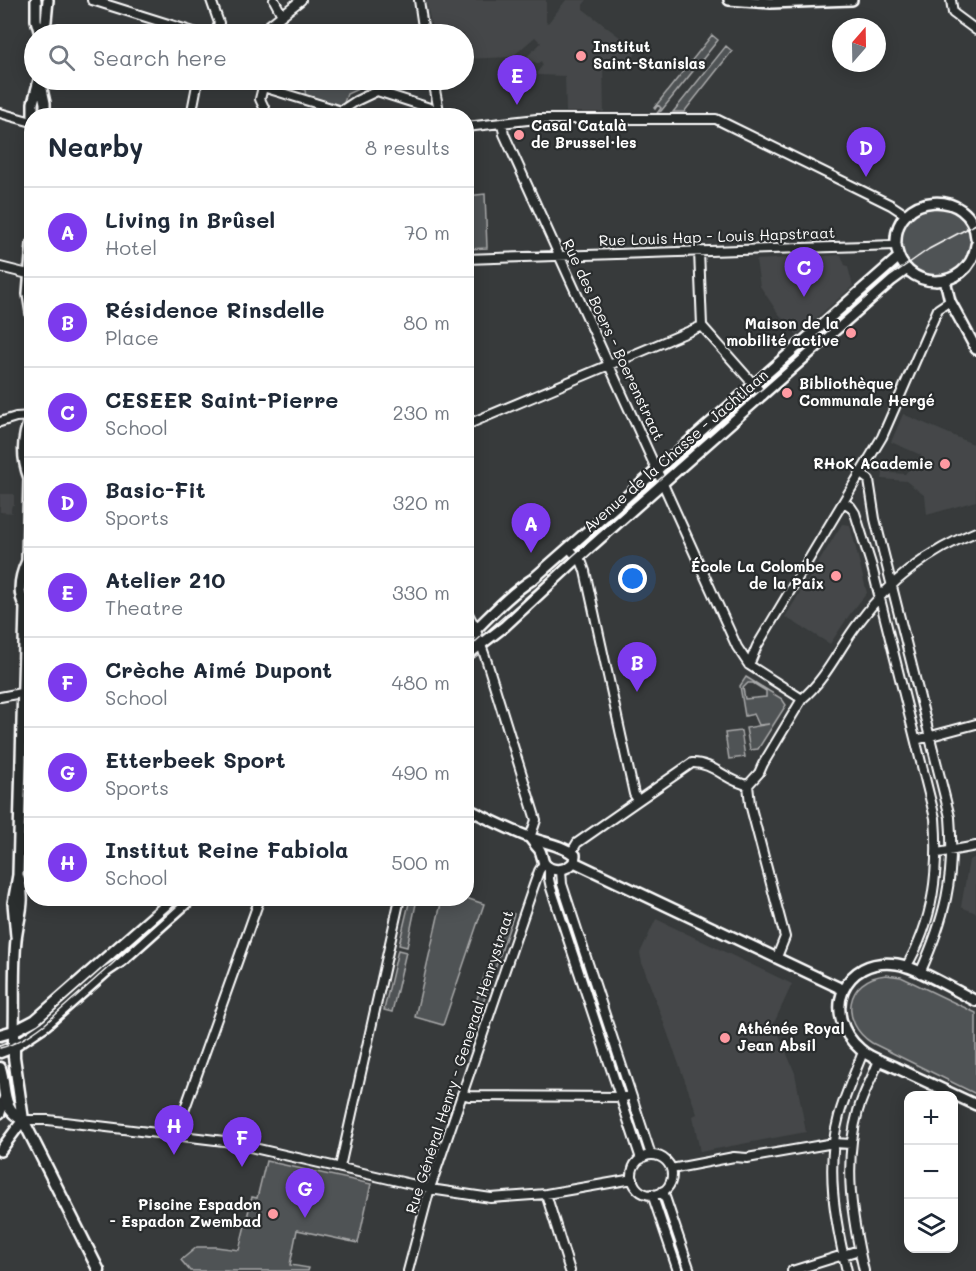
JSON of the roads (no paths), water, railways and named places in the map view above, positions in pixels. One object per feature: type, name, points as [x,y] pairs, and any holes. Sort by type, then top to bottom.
[{"type":"main road","points":[[0,1035],[14,1031],[13,1047],[17,1090],[23,1120],[99,1271]]},
{"type":"main road","points":[[0,1052],[13,1047]]},
{"type":"main road","points":[[0,1068],[4,1099],[12,1114],[23,1120]]},
{"type":"street","points":[[36,0],[37,24]]},
{"type":"street","points":[[45,24],[48,0]]},
{"type":"street","points":[[92,0],[168,24]]},
{"type":"street","points":[[211,0],[219,24]]},
{"type":"street","points":[[274,0],[282,24]]},
{"type":"street","points":[[271,24],[301,0]]},
{"type":"street","points":[[419,0],[423,24]]},
{"type":"street","points":[[729,0],[771,3],[852,0]]},
{"type":"street","points":[[951,0],[953,13],[976,30]]},
{"type":"street","points":[[33,108],[37,90]]},
{"type":"street","points":[[42,90],[45,108]]},
{"type":"street","points":[[193,108],[196,90]]},
{"type":"street","points":[[263,90],[260,99],[264,108]]},
{"type":"street","points":[[274,90],[331,108]]},
{"type":"street","points":[[435,90],[440,108]]},
{"type":"street","points":[[346,108],[377,91],[426,108]]},
{"type":"street","points":[[0,113],[24,120]]},
{"type":"street","points":[[474,126],[537,119],[716,119],[891,205],[906,215]]},
{"type":"street","name":"Rue des Boers - Boerenstraat","points":[[502,123],[504,134],[737,647],[749,665]]},
{"type":"street","points":[[976,232],[973,217],[958,208],[941,202],[923,204],[906,215],[898,229],[896,245],[899,257],[907,269],[915,276],[927,280],[945,280],[960,273],[974,261],[976,245]]},
{"type":"street","name":"Rue Louis Hap - Louis Hapstraat","points":[[474,259],[896,245]]},
{"type":"street","points":[[699,251],[702,326],[763,395]]},
{"type":"street","name":"Avenue de la Chasse - Jachtlaan","points":[[476,630],[492,613],[899,257]]},
{"type":"street","points":[[0,267],[24,273]]},
{"type":"street","name":"Avenue de la Chasse - Jachtlaan","points":[[474,650],[512,620],[578,558],[907,269]]},
{"type":"street","points":[[945,280],[950,301],[976,349]]},
{"type":"street","points":[[802,699],[749,665],[758,644],[882,437],[938,309],[950,301]]},
{"type":"street","points":[[474,422],[702,326]]},
{"type":"street","points":[[0,423],[16,417],[24,418]]},
{"type":"street","points":[[24,432],[24,466]]},
{"type":"street","points":[[861,474],[869,480],[874,519],[950,817],[952,863],[945,906],[936,937],[920,973]]},
{"type":"street","points":[[844,502],[855,513],[860,528],[935,818],[938,853],[929,914],[906,967]]},
{"type":"street","points":[[777,957],[785,937],[750,804],[748,785],[759,773],[802,699],[814,688],[860,620],[879,598],[899,577],[935,552],[976,532]]},
{"type":"street","points":[[569,548],[585,571],[615,713],[634,794],[638,800]]},
{"type":"street","points":[[24,568],[20,591],[21,600],[24,603]]},
{"type":"street","points":[[474,626],[536,820],[530,838]]},
{"type":"street","points":[[0,697],[24,693]]},
{"type":"street","points":[[916,740],[976,724]]},
{"type":"street","points":[[24,753],[18,875],[13,903],[16,938],[14,1031],[35,1020],[164,906]]},
{"type":"street","points":[[547,865],[561,870],[567,868],[578,843],[692,763],[701,762],[736,783],[748,785]]},
{"type":"street","points":[[474,812],[530,838],[546,842],[842,989]]},
{"type":"street","points":[[530,838],[541,851],[547,865],[551,888],[641,1159]]},
{"type":"street","points":[[541,851],[541,845],[546,842]]},
{"type":"street","points":[[938,853],[976,846]]},
{"type":"street","name":"Rue Général Henry - Generaal Henrystraat","points":[[408,1271],[430,1188],[462,1094],[539,871],[547,865]]},
{"type":"street","points":[[561,870],[562,885],[651,1155]]},
{"type":"street","points":[[176,906],[179,910]]},
{"type":"street","points":[[13,1047],[46,1025],[183,906]]},
{"type":"street","points":[[178,1135],[179,1125],[257,906]]},
{"type":"street","points":[[340,1167],[398,906]]},
{"type":"street","points":[[976,1001],[920,973],[888,963],[867,968],[858,973],[842,989],[839,1007],[844,1029],[863,1052],[976,1105]]},
{"type":"street","points":[[847,1271],[836,1222],[833,1194],[834,1143],[845,1096],[863,1052]]},
{"type":"street","points":[[864,1271],[851,1209],[849,1172],[851,1144],[858,1111],[879,1060]]},
{"type":"street","points":[[462,1094],[469,1096],[621,1098],[632,1095]]},
{"type":"street","points":[[0,1113],[4,1099]]},
{"type":"street","points":[[0,1151],[23,1120],[48,1120],[224,1141],[430,1188],[491,1198],[546,1194],[633,1179]]},
{"type":"street","points":[[671,1169],[734,1157],[747,1158],[834,1143],[851,1144]]},
{"type":"street","points":[[651,1155],[666,1160],[671,1169],[670,1184],[663,1191],[652,1194],[638,1188],[633,1179],[633,1170],[641,1159],[651,1155]]},
{"type":"street","points":[[663,1191],[690,1271]]},
{"type":"street","points":[[546,1194],[570,1271]]},
{"type":"street","points":[[652,1194],[678,1271]]},
{"type":"street","points":[[792,1271],[860,1250]]},
{"type":"tram line","points":[[474,643],[889,277],[929,249],[976,224]]},
{"type":"tram line","points":[[0,1048],[24,1039],[45,1024],[177,906]]},
{"type":"place","name":"Institut Saint-Stanislas","points":[[581,56]]},
{"type":"place","name":"Atelier 210","points":[[517,105]]},
{"type":"place","name":"Casal Català de Brussel·les","points":[[519,135]]},
{"type":"place","name":"Basic-Fit","points":[[866,177]]},
{"type":"place","name":"CESEER Saint-Pierre","points":[[804,297]]},
{"type":"place","name":"Maison de la mobilité active","points":[[851,333]]},
{"type":"place","name":"Bibliothèque Communale Hergé","points":[[787,393]]},
{"type":"place","name":"RHoK Academie","points":[[945,464]]},
{"type":"place","name":"Living in Brûsel","points":[[531,553]]},
{"type":"place","name":"École La Colombe de la Paix","points":[[836,576]]},
{"type":"place","name":"Résidence Rinsdelle","points":[[637,692]]},
{"type":"place","name":"Athénée Royal Jean Absil","points":[[725,1038]]},
{"type":"place","name":"Institut Reine Fabiola","points":[[174,1155]]},
{"type":"place","name":"Crèche Aimé Dupont","points":[[242,1167]]},
{"type":"place","name":"Piscine Espadon - Espadon Zwembad","points":[[273,1214]]},
{"type":"place","name":"Etterbeek Sport","points":[[305,1218]]}]
